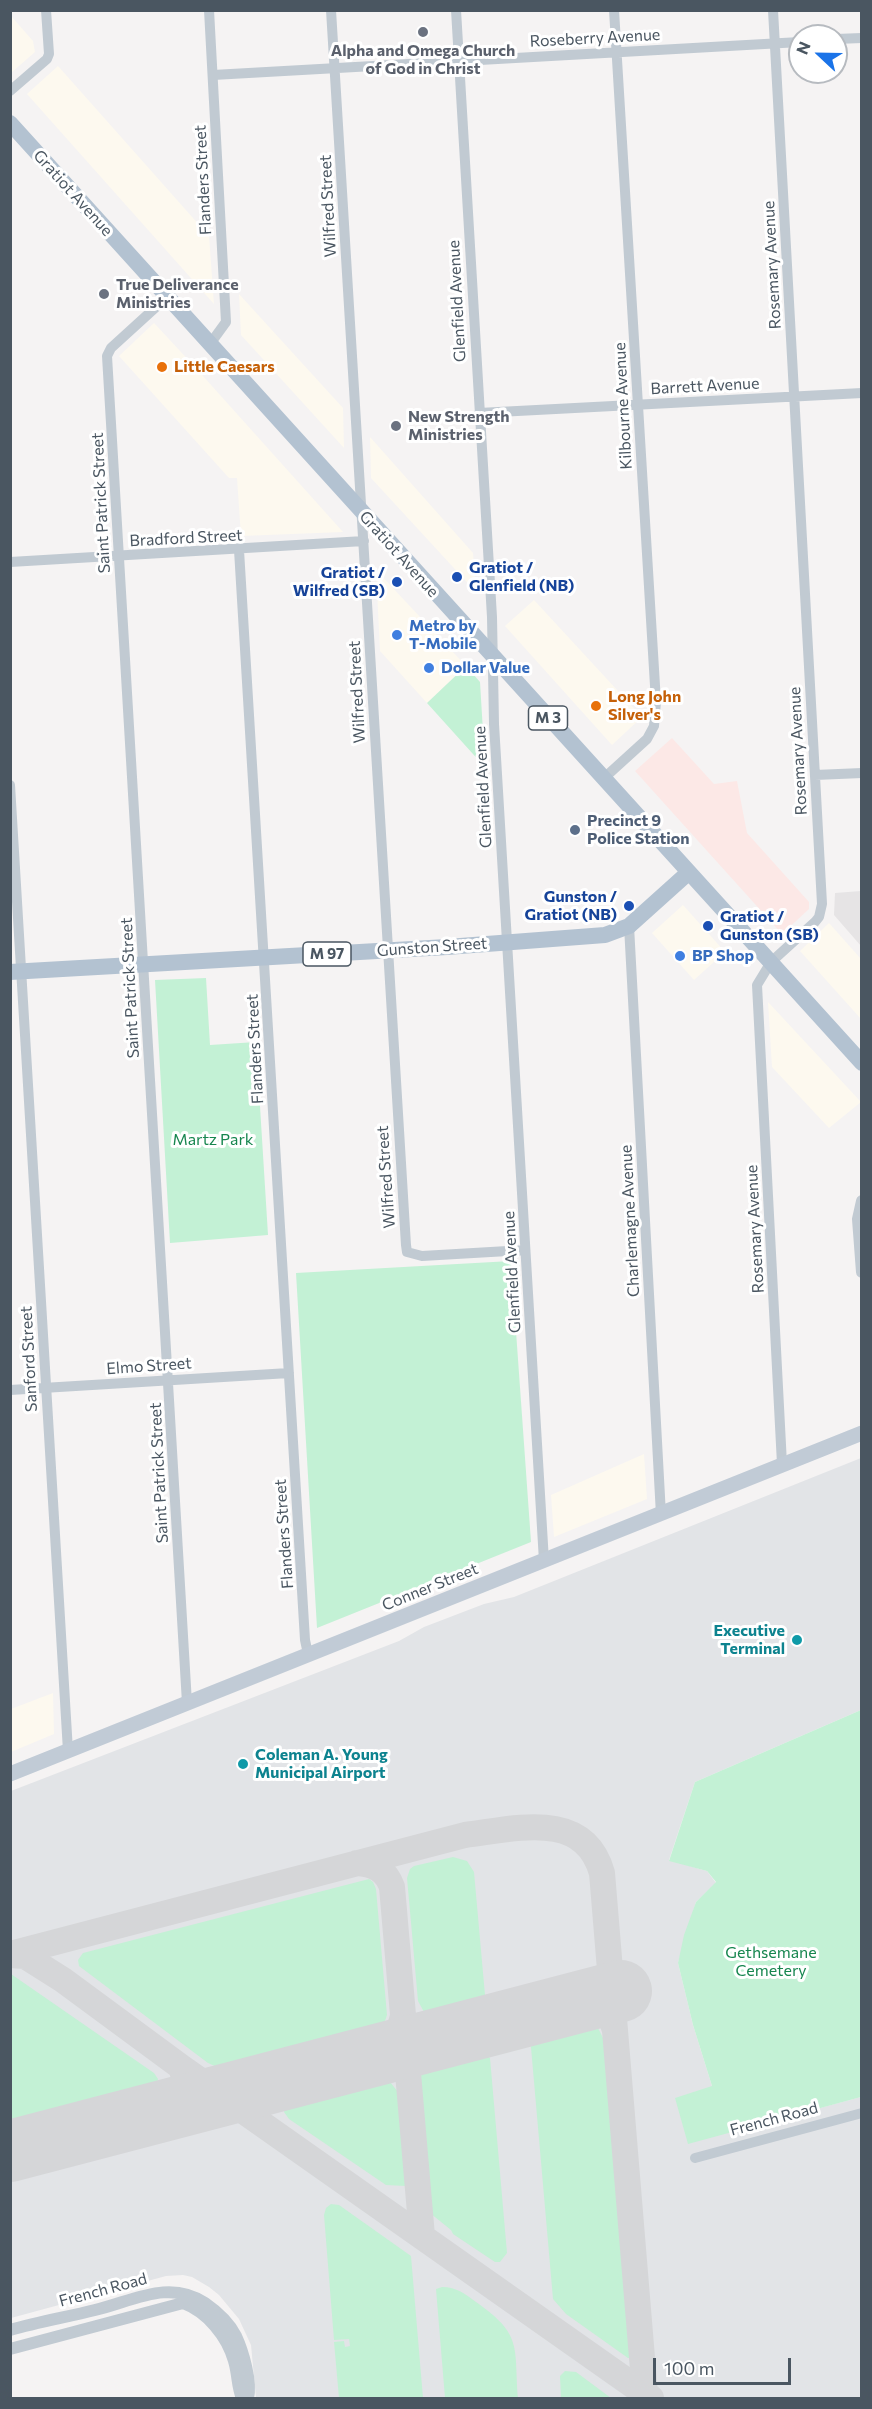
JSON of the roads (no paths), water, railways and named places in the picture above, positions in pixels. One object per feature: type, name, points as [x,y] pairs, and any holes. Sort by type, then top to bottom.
[{"type":"main road","name":"Gratiot Avenue","points":[[10,123],[861,1063]]},
{"type":"main road","name":"Gunston Street","points":[[16,972],[507,943],[605,935],[629,926],[688,873]]},
{"type":"main road","name":"Conner Street","points":[[10,1774],[861,1433]]},
{"type":"street","points":[[10,91],[47,59],[49,54],[46,10]]},
{"type":"street","name":"Flanders Street","points":[[209,10],[226,322],[210,344]]},
{"type":"street","name":"Wilfred Street","points":[[332,10],[407,1252],[422,1256],[525,1250]]},
{"type":"street","name":"Glenfield Avenue","points":[[456,10],[493,658],[494,724],[544,1561]]},
{"type":"street","name":"Kilbourne Avenue","points":[[603,779],[647,739],[656,720],[614,10]]},
{"type":"street","name":"Rosemary Avenue","points":[[772,10],[822,909],[815,922],[771,962],[757,985],[782,1464]]},
{"type":"street","name":"Roseberry Avenue","points":[[213,75],[788,42]]},
{"type":"street","name":"Saint Patrick Street","points":[[167,297],[111,348],[107,356],[187,1703]]},
{"type":"street","name":"Barrett Avenue","points":[[479,413],[861,393]]},
{"type":"street","name":"Bradford Street","points":[[10,562],[364,541]]},
{"type":"street","name":"Flanders Street","points":[[239,550],[305,1640],[308,1654]]},
{"type":"street","points":[[815,776],[861,773]]},
{"type":"street","name":"Sanford Street","points":[[10,785],[16,972],[46,1388],[68,1751]]},
{"type":"street","name":"Charlemagne Avenue","points":[[629,926],[661,1515]]},
{"type":"street","points":[[861,1201],[858,1219],[861,1272]]},
{"type":"street","name":"Elmo Street","points":[[10,1390],[289,1373]]},
{"type":"street","name":"French Road","points":[[695,2158],[861,2113]]},
{"type":"street","name":"French Road","points":[[10,2330],[121,2304],[160,2291],[185,2293],[214,2309],[233,2331],[244,2359],[246,2397]]},
{"type":"street","points":[[10,2349],[183,2303],[199,2310],[217,2329],[234,2361],[246,2397]]},
{"type":"place","name":"Alpha and Omega Church of God in Christ","points":[[423,32]]},
{"type":"place","name":"True Deliverance Ministries","points":[[104,294]]},
{"type":"place","name":"Little Caesars","points":[[162,367]]},
{"type":"place","name":"New Strength Ministries","points":[[396,426]]},
{"type":"place","name":"Gratiot / Glenfield (NB)","points":[[457,577]]},
{"type":"place","name":"Gratiot / Wilfred (SB)","points":[[397,582]]},
{"type":"place","name":"Metro by T-Mobile","points":[[397,635]]},
{"type":"place","name":"Dollar Value","points":[[429,668]]},
{"type":"place","name":"Long John Silver's","points":[[596,706]]},
{"type":"place","name":"Precinct 9 Police Station","points":[[575,830]]},
{"type":"place","name":"Gunston / Gratiot (NB)","points":[[629,906]]},
{"type":"place","name":"Gratiot / Gunston (SB)","points":[[708,926]]},
{"type":"place","name":"BP Shop","points":[[680,956]]},
{"type":"place","name":"Executive Terminal","points":[[797,1640]]},
{"type":"place","name":"Coleman A. Young Municipal Airport","points":[[243,1764]]},
{"type":"park label","name":"Martz Park","points":[[213,1140]]},
{"type":"park label","name":"Gethsemane Cemetery","points":[[771,1962]]}]
